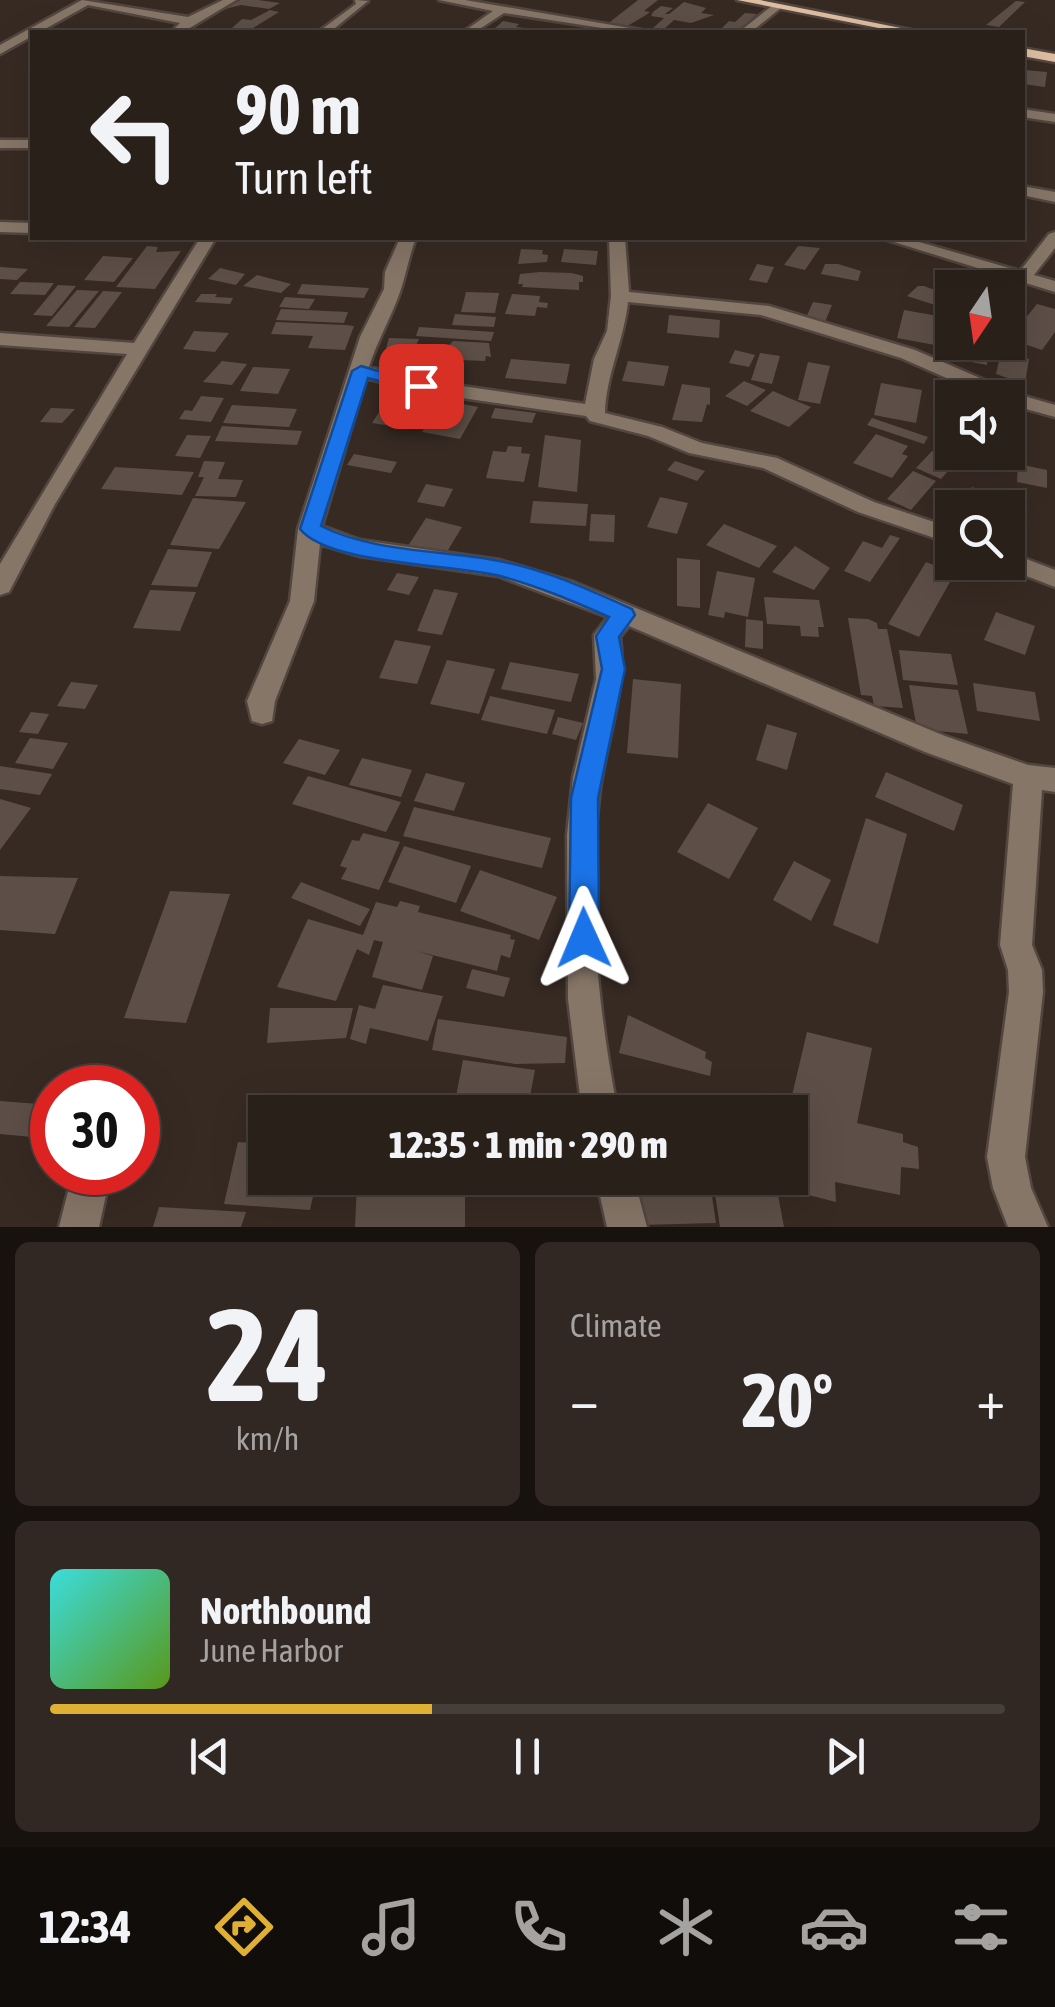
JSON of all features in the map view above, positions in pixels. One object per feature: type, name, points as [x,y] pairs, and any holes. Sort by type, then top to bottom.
[{"type":"main road","points":[[742,0],[915,30]]},
{"type":"main road","points":[[1025,51],[1055,56]]},
{"type":"street","points":[[179,30],[230,0]]},
{"type":"street","points":[[326,30],[363,0]]},
{"type":"street","points":[[444,0],[623,30]]},
{"type":"street","points":[[38,30],[88,1],[189,21]]},
{"type":"street","points":[[746,30],[774,3]]},
{"type":"street","points":[[471,30],[500,11]]},
{"type":"street","points":[[0,50],[30,35]]},
{"type":"street","points":[[1025,113],[1055,118]]},
{"type":"street","points":[[0,144],[30,144]]},
{"type":"street","points":[[1025,191],[1055,198]]},
{"type":"street","points":[[0,227],[30,228]]},
{"type":"street","points":[[1026,275],[1055,237]]},
{"type":"street","points":[[0,586],[138,349],[207,240]]},
{"type":"street","points":[[262,714],[261,701],[302,601],[310,529],[369,336],[393,289],[394,272],[407,240]]},
{"type":"street","points":[[594,411],[604,359],[616,330],[620,296],[617,240]]},
{"type":"street","points":[[896,240],[998,272],[1026,275],[1055,287]]},
{"type":"street","points":[[620,296],[763,310],[908,354],[1010,398],[1055,412]]},
{"type":"street","points":[[0,340],[138,349]]},
{"type":"street","points":[[361,371],[421,386],[594,411],[604,420],[655,431],[696,448],[769,463],[866,506],[935,530]]},
{"type":"street","points":[[310,529],[335,542],[360,548],[499,568],[564,588],[935,744],[1042,779],[1016,945],[1025,970],[1026,992],[1006,1158],[1012,1188],[1028,1227]]},
{"type":"street","points":[[1025,567],[1055,579]]},
{"type":"street","points":[[598,1095],[586,1000],[584,798],[614,669],[607,636],[624,615]]},
{"type":"street","points":[[79,1227],[87,1195]]},
{"type":"street","points":[[619,1195],[627,1227]]},
{"type":"building","points":[[240,0],[280,3],[269,9],[241,5],[225,9]]},
{"type":"building","points":[[638,0],[658,0],[644,11],[650,12],[624,28],[606,25]]},
{"type":"building","points":[[1016,1],[1025,2],[999,27],[986,25]]},
{"type":"building","points":[[684,2],[706,8],[701,13],[714,15],[691,23],[674,20],[663,30],[651,30],[664,18],[651,16],[653,12],[661,6],[673,8],[665,14]]},
{"type":"building","points":[[270,10],[279,12],[250,30],[232,28],[242,19],[251,20]]},
{"type":"building","points":[[745,13],[757,14],[739,30],[720,30],[729,21],[735,22]]},
{"type":"building","points":[[503,21],[543,30],[493,30]]},
{"type":"building","points":[[1025,70],[1047,72],[1045,87],[1025,84]]},
{"type":"building","points":[[147,246],[158,247],[156,252],[181,251],[155,289],[116,287]]},
{"type":"building","points":[[798,246],[820,248],[805,270],[784,265]]},
{"type":"building","points":[[521,249],[543,250],[542,254],[548,255],[547,262],[518,264]]},
{"type":"building","points":[[564,249],[598,251],[596,265],[561,262]]},
{"type":"building","points":[[103,256],[133,258],[114,282],[84,280]]},
{"type":"building","points":[[757,264],[774,267],[767,283],[749,280]]},
{"type":"building","points":[[825,264],[861,271],[858,281],[821,274]]},
{"type":"building","points":[[0,267],[28,269],[17,280],[0,279]]},
{"type":"building","points":[[220,268],[245,274],[236,285],[208,279]]},
{"type":"building","points":[[572,273],[583,276],[583,282],[579,282],[579,290],[518,284],[520,274]]},
{"type":"building","points":[[257,275],[291,284],[281,293],[243,286]]},
{"type":"building","points":[[20,282],[54,283],[45,295],[10,294]]},
{"type":"building","points":[[302,284],[369,288],[364,298],[297,294]]},
{"type":"building","points":[[58,285],[76,286],[52,316],[33,315]]},
{"type":"building","points":[[918,286],[924,286],[935,290],[935,305],[907,296]]},
{"type":"building","points":[[77,290],[99,291],[69,327],[46,326]]},
{"type":"building","points":[[103,291],[122,292],[95,328],[74,327]]},
{"type":"building","points":[[466,292],[499,293],[495,313],[461,312]]},
{"type":"building","points":[[201,294],[233,298],[230,304],[195,302]]},
{"type":"building","points":[[512,294],[540,296],[539,302],[548,303],[547,308],[537,307],[535,316],[505,314]]},
{"type":"building","points":[[285,297],[315,299],[309,309],[279,307]]},
{"type":"building","points":[[813,302],[832,305],[825,322],[806,318]]},
{"type":"building","points":[[1037,304],[1055,309],[1055,332],[1042,350],[1025,344],[1025,319]]},
{"type":"building","points":[[281,309],[348,312],[344,323],[276,320]]},
{"type":"building","points":[[904,310],[935,315],[935,345],[897,338]]},
{"type":"building","points":[[455,314],[496,317],[494,327],[452,325]]},
{"type":"building","points":[[669,315],[720,320],[719,338],[667,333]]},
{"type":"building","points":[[276,322],[354,326],[345,350],[308,348],[313,336],[271,334]]},
{"type":"building","points":[[419,327],[494,332],[491,341],[416,336]]},
{"type":"building","points":[[194,331],[229,333],[215,352],[183,349]]},
{"type":"building","points":[[389,338],[419,339],[412,353],[385,352]]},
{"type":"building","points":[[453,341],[489,343],[491,357],[486,356],[485,361],[435,359],[438,349],[446,349]]},
{"type":"building","points":[[735,350],[755,355],[749,367],[729,363]]},
{"type":"building","points":[[760,353],[780,356],[772,384],[751,380]]},
{"type":"building","points":[[511,359],[570,364],[566,384],[505,378]]},
{"type":"building","points":[[1029,359],[1025,384],[1025,380],[996,374],[999,360]]},
{"type":"building","points":[[961,360],[988,360],[987,365]]},
{"type":"building","points":[[222,361],[247,364],[232,385],[203,382]]},
{"type":"building","points":[[628,361],[669,366],[664,386],[622,381]]},
{"type":"building","points":[[808,362],[830,366],[820,404],[798,400]]},
{"type":"building","points":[[253,367],[290,369],[278,394],[240,391]]},
{"type":"building","points":[[744,381],[766,390],[747,406],[725,396]]},
{"type":"building","points":[[881,383],[922,390],[916,423],[874,415]]},
{"type":"building","points":[[682,384],[710,388],[710,405],[707,404],[702,422],[672,420]]},
{"type":"building","points":[[773,391],[811,407],[789,427],[750,411]]},
{"type":"building","points":[[391,394],[428,400],[411,429],[372,423]]},
{"type":"building","points":[[201,396],[224,398],[211,422],[179,419],[185,410],[192,411]]},
{"type":"building","points":[[442,400],[478,407],[460,439],[422,432]]},
{"type":"building","points":[[232,405],[297,409],[289,427],[223,423]]},
{"type":"building","points":[[51,408],[75,409],[62,423],[40,422]]},
{"type":"building","points":[[495,408],[536,413],[532,423],[491,418]]},
{"type":"building","points":[[872,418],[928,437],[924,444],[867,425]]},
{"type":"building","points":[[222,426],[302,431],[297,445],[215,441]]},
{"type":"building","points":[[876,434],[908,446],[902,454],[908,456],[892,478],[853,463]]},
{"type":"building","points":[[187,435],[211,436],[200,458],[175,456]]},
{"type":"building","points":[[545,435],[581,440],[577,492],[538,487]]},
{"type":"building","points":[[508,446],[522,447],[521,453],[530,454],[524,482],[486,478],[493,451],[506,452]]},
{"type":"building","points":[[932,451],[935,470],[949,470],[941,479],[916,468]]},
{"type":"building","points":[[354,454],[397,462],[391,473],[347,465]]},
{"type":"building","points":[[204,461],[225,462],[218,479],[243,480],[236,497],[195,496],[204,477],[198,477]]},
{"type":"building","points":[[675,461],[705,471],[697,481],[667,470]]},
{"type":"building","points":[[1025,465],[1047,470],[1047,488],[1017,482],[1018,470],[1025,470]]},
{"type":"building","points":[[115,467],[194,472],[182,495],[101,489]]},
{"type":"building","points":[[913,471],[936,481],[911,510],[887,499]]},
{"type":"building","points":[[426,484],[453,489],[444,507],[417,502]]},
{"type":"building","points":[[660,497],[688,503],[677,534],[647,527]]},
{"type":"building","points":[[193,498],[246,502],[219,549],[170,545]]},
{"type":"building","points":[[533,501],[588,504],[586,526],[530,523]]},
{"type":"building","points":[[591,514],[615,515],[614,542],[589,541]]},
{"type":"building","points":[[426,518],[462,527],[445,555],[408,546]]},
{"type":"building","points":[[724,524],[777,546],[759,568],[706,545]]},
{"type":"building","points":[[890,535],[900,538],[870,582],[844,571],[863,541],[882,548]]},
{"type":"building","points":[[795,546],[830,568],[814,590],[772,572]]},
{"type":"building","points":[[168,549],[212,552],[197,587],[151,585]]},
{"type":"building","points":[[677,558],[700,560],[700,608],[677,606]]},
{"type":"building","points":[[926,562],[935,565],[935,580],[951,580],[919,637],[888,624]]},
{"type":"building","points":[[717,571],[755,578],[748,617],[725,612],[724,618],[708,615]]},
{"type":"building","points":[[397,573],[419,577],[409,595],[387,590]]},
{"type":"building","points":[[434,589],[458,593],[442,635],[417,631]]},
{"type":"building","points":[[150,590],[196,592],[180,631],[133,628]]},
{"type":"building","points":[[764,597],[819,600],[824,627],[818,627],[819,637],[801,636],[800,626],[767,624]]},
{"type":"building","points":[[996,612],[1035,626],[1025,655],[984,640]]},
{"type":"building","points":[[848,618],[868,619],[877,623],[878,629],[887,629],[903,708],[874,706],[872,696],[861,695]]},
{"type":"building","points":[[746,619],[763,621],[763,649],[745,647]]},
{"type":"building","points":[[395,640],[431,646],[417,684],[379,678]]},
{"type":"building","points":[[899,650],[951,654],[958,685],[903,680]]},
{"type":"building","points":[[447,660],[495,669],[479,714],[430,704]]},
{"type":"building","points":[[510,662],[579,674],[571,702],[501,689]]},
{"type":"building","points":[[633,679],[681,684],[678,758],[627,753]]},
{"type":"building","points":[[71,682],[98,685],[85,709],[57,706]]},
{"type":"building","points":[[973,683],[1035,692],[1040,721],[977,711]]},
{"type":"building","points":[[909,685],[958,690],[968,734],[917,729]]},
{"type":"building","points":[[490,696],[555,710],[547,734],[481,720]]},
{"type":"building","points":[[31,712],[49,714],[38,734],[19,732]]},
{"type":"building","points":[[558,717],[583,723],[576,740],[552,734]]},
{"type":"building","points":[[767,724],[797,733],[787,770],[756,760]]},
{"type":"building","points":[[30,738],[68,743],[53,769],[15,763]]},
{"type":"building","points":[[299,739],[340,750],[325,775],[283,763]]},
{"type":"building","points":[[362,758],[412,770],[401,797],[349,785]]},
{"type":"building","points":[[0,766],[52,774],[40,795],[0,789]]},
{"type":"building","points":[[886,772],[963,805],[954,831],[875,797]]},
{"type":"building","points":[[426,773],[465,783],[454,811],[414,801]]},
{"type":"building","points":[[308,776],[401,802],[386,832],[292,804]]},
{"type":"building","points":[[0,799],[31,808],[0,850]]},
{"type":"building","points":[[708,803],[758,828],[729,879],[677,852]]},
{"type":"building","points":[[414,807],[551,838],[542,868],[403,836]]},
{"type":"building","points":[[866,818],[907,834],[878,944],[833,925]]},
{"type":"building","points":[[363,833],[400,842],[379,890],[341,879],[347,868],[340,866],[352,840],[359,841]]},
{"type":"building","points":[[404,846],[471,866],[456,903],[388,882]]},
{"type":"building","points":[[794,861],[831,880],[811,921],[773,900]]},
{"type":"building","points":[[480,870],[557,897],[539,940],[460,911]]},
{"type":"building","points":[[0,876],[78,878],[55,934],[0,930]]},
{"type":"building","points":[[301,882],[370,909],[360,926],[291,898]]},
{"type":"building","points":[[170,891],[230,894],[186,1023],[124,1018]]},
{"type":"building","points":[[400,901],[420,906],[418,912],[511,935],[510,939],[515,940],[510,958],[501,955],[497,971],[416,951],[433,956],[422,990],[372,977],[383,942],[374,940],[369,955],[357,949],[336,1001],[277,987],[308,919],[363,935],[376,902],[397,907]]},
{"type":"building","points":[[472,969],[510,978],[504,997],[466,988]]},
{"type":"building","points":[[383,985],[443,996],[428,1041],[370,1028],[366,1044],[350,1039],[359,1005],[375,1009]]},
{"type":"building","points":[[270,1008],[353,1008],[346,1038],[267,1043]]},
{"type":"building","points":[[628,1015],[706,1052],[705,1058],[712,1062],[710,1076],[619,1053]]},
{"type":"building","points":[[438,1019],[567,1037],[565,1063],[515,1064],[432,1050]]},
{"type":"building","points":[[807,1032],[872,1048],[857,1123],[903,1134],[903,1142],[918,1147],[919,1169],[901,1167],[900,1195],[835,1182],[836,1202],[808,1195],[808,1095],[792,1095]]},
{"type":"building","points":[[463,1060],[535,1070],[530,1095],[456,1095]]},
{"type":"building","points":[[0,1101],[30,1103],[30,1137],[0,1134]]},
{"type":"building","points":[[238,1142],[248,1143],[248,1195],[313,1195],[310,1210],[224,1204]]},
{"type":"building","points":[[357,1195],[465,1195],[465,1227],[355,1227]]},
{"type":"building","points":[[635,1195],[712,1195],[716,1223],[640,1225]]},
{"type":"building","points":[[715,1195],[778,1195],[784,1227],[720,1227]]},
{"type":"building","points":[[159,1207],[246,1212],[241,1227],[153,1227]]},
{"type":"route","points":[[421,386],[361,371],[310,529],[335,542],[360,548],[499,568],[564,588],[624,615],[607,636],[614,669],[584,798],[584,938]]}]
